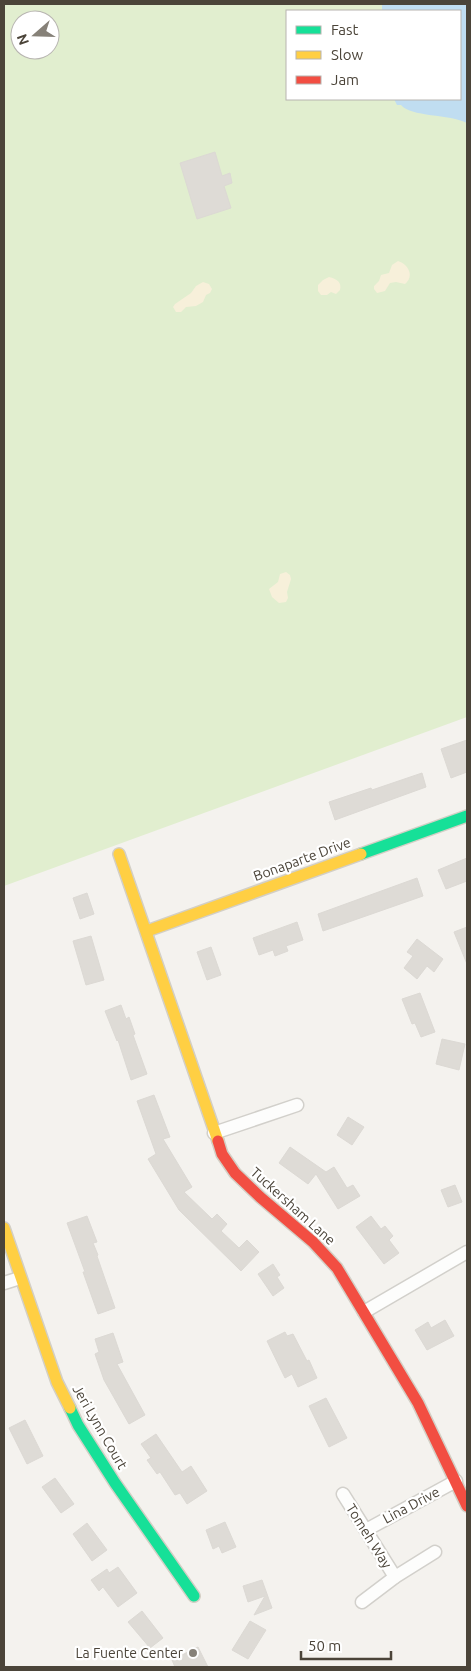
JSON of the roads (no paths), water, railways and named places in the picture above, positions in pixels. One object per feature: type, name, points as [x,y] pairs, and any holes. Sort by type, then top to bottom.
[{"type":"street","name":"Bonaparte Drive","points":[[147,931],[467,816]]},
{"type":"street","name":"Tuckersham Lane","points":[[120,854],[222,1154],[234,1172],[257,1195],[295,1226],[337,1268],[418,1403],[467,1506]]},
{"type":"street","points":[[214,1133],[297,1105]]},
{"type":"street","name":"Jeri Lynn Court","points":[[4,1228],[57,1382],[78,1425],[115,1483],[194,1596]]},
{"type":"street","points":[[364,1312],[467,1252]]},
{"type":"street","points":[[4,1283],[20,1278]]},
{"type":"street","name":"Lina Drive","points":[[366,1530],[456,1481]]},
{"type":"street","name":"Tomeh Way","points":[[343,1494],[396,1577]]},
{"type":"street","points":[[362,1602],[435,1552]]},
{"type":"water","points":[[382,4],[467,4],[467,123],[451,118],[413,112],[401,105],[397,105],[394,100],[461,100],[461,10],[382,10]]},
{"type":"place","name":"La Fuente Center","points":[[193,1653]]}]
